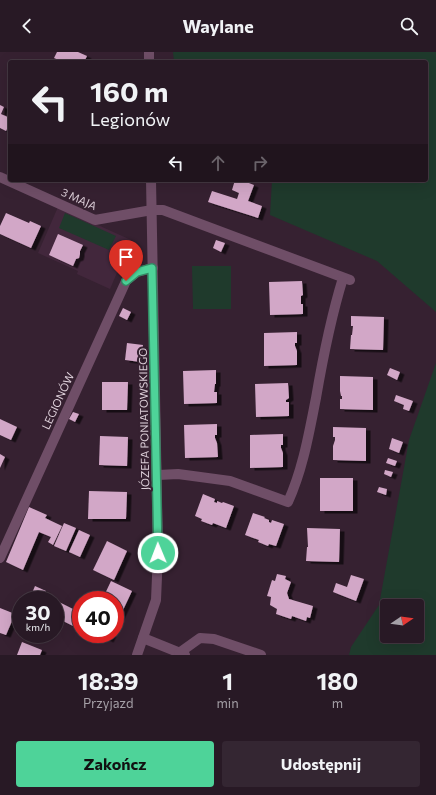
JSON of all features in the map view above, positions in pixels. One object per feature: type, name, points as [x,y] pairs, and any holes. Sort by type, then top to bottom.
[{"type":"street","name":"3 MAJA","points":[[11,182],[95,220],[152,210],[163,210],[346,279],[328,335],[307,442],[294,488],[288,502],[230,481],[178,474],[158,474]]},
{"type":"street","name":"JÓZEFA PONIATOWSKIEGO","points":[[137,655],[156,600],[158,553],[158,474],[151,182]]},
{"type":"street","name":"LEGIONÓW","points":[[0,558],[126,281],[137,272],[152,268]]},
{"type":"street","points":[[143,638],[182,654],[200,638],[214,639],[261,655]]},
{"type":"shaded area","points":[[58,207],[131,240],[110,289],[77,274],[78,271],[38,253]]},
{"type":"green space","points":[[173,52],[436,52],[436,312],[377,261],[270,215],[272,182],[428,182],[428,60],[174,60]]},
{"type":"green space","points":[[65,213],[116,236],[109,250],[59,228]]},
{"type":"green space","points":[[192,266],[231,266],[231,309],[193,309]]},
{"type":"green space","points":[[436,363],[436,655],[349,655],[351,647],[379,605],[380,600],[380,643],[424,643],[424,599],[380,599],[409,440]]},
{"type":"building","points":[[57,52],[78,52],[87,56],[85,60],[58,60],[54,58]]},
{"type":"building","points":[[0,105],[4,107],[1,114],[8,117],[8,127],[6,131],[0,128]]},
{"type":"building","points":[[234,182],[246,182],[254,185],[248,201],[262,206],[258,218],[208,202],[212,191],[237,199],[239,193],[232,190]]},
{"type":"building","points":[[6,213],[29,223],[30,221],[41,226],[31,248],[0,234],[0,226]]},
{"type":"building","points":[[58,234],[83,245],[79,258],[76,259],[73,266],[49,255]]},
{"type":"building","points":[[216,240],[225,243],[221,252],[213,248]]},
{"type":"building","points":[[302,281],[303,295],[301,296],[301,304],[303,304],[303,314],[270,315],[269,282]]},
{"type":"building","points":[[123,308],[131,312],[127,320],[119,316]]},
{"type":"building","points":[[351,316],[384,317],[383,350],[350,349],[353,326],[351,326]]},
{"type":"building","points":[[297,332],[297,343],[295,343],[295,346],[297,351],[297,365],[264,366],[264,333]]},
{"type":"building","points":[[127,343],[143,345],[141,362],[125,360]]},
{"type":"building","points":[[390,368],[400,372],[397,380],[387,375]]},
{"type":"building","points":[[216,370],[216,384],[214,392],[217,392],[217,403],[184,404],[183,371]]},
{"type":"building","points":[[340,376],[373,377],[373,410],[340,409],[340,399],[342,399],[342,396],[340,391]]},
{"type":"building","points":[[102,382],[128,382],[127,410],[102,410]]},
{"type":"building","points":[[288,383],[289,398],[286,402],[289,402],[289,416],[256,417],[255,384]]},
{"type":"building","points":[[396,395],[413,401],[409,411],[403,409],[404,405],[394,401]]},
{"type":"building","points":[[73,412],[79,414],[75,422],[69,419]]},
{"type":"building","points":[[0,419],[17,427],[11,440],[0,435]]},
{"type":"building","points":[[217,424],[217,435],[215,435],[215,438],[218,457],[185,458],[184,425]]},
{"type":"building","points":[[333,427],[366,428],[366,461],[333,460],[333,446],[335,437],[333,437]]},
{"type":"building","points":[[283,434],[283,445],[281,445],[281,448],[283,453],[283,467],[250,468],[250,435]]},
{"type":"building","points":[[100,436],[128,437],[127,466],[99,465]]},
{"type":"building","points":[[392,438],[403,442],[399,453],[389,449]]},
{"type":"building","points":[[0,454],[5,457],[0,468]]},
{"type":"building","points":[[388,458],[397,461],[395,466],[386,463]]},
{"type":"building","points":[[385,470],[393,472],[391,477],[384,474]]},
{"type":"building","points":[[320,478],[353,478],[353,511],[320,511]]},
{"type":"building","points":[[379,487],[387,489],[386,495],[377,492]]},
{"type":"building","points":[[89,491],[127,492],[126,519],[88,519]]},
{"type":"building","points":[[203,494],[215,499],[214,502],[223,502],[234,506],[226,528],[213,523],[212,525],[201,521],[202,519],[195,516]]},
{"type":"building","points":[[29,507],[47,515],[45,518],[62,526],[53,545],[48,542],[51,537],[39,532],[23,570],[6,562]]},
{"type":"building","points":[[253,513],[265,517],[264,518],[269,520],[271,523],[272,520],[284,524],[276,546],[269,544],[268,546],[258,542],[259,540],[245,535]]},
{"type":"building","points":[[64,523],[76,528],[66,551],[54,546]]},
{"type":"building","points":[[307,528],[340,529],[339,562],[306,561],[308,547]]},
{"type":"building","points":[[79,530],[90,535],[80,557],[69,552]]},
{"type":"building","points":[[107,541],[127,551],[114,580],[93,570]]},
{"type":"building","points":[[277,574],[286,576],[285,579],[291,582],[287,593],[289,599],[313,606],[310,618],[307,617],[306,621],[292,616],[291,619],[276,614],[277,609],[270,605],[271,597],[267,596],[272,580],[275,581]]},
{"type":"building","points":[[351,575],[364,579],[356,601],[333,592],[336,583],[347,587]]},
{"type":"building","points":[[111,581],[132,591],[124,608],[124,591],[106,591]]},
{"type":"building","points":[[35,586],[46,591],[33,591]]},
{"type":"building","points":[[64,604],[72,608],[72,626],[64,622]]},
{"type":"building","points":[[0,608],[12,613],[12,621],[6,635],[0,633]]},
{"type":"building","points":[[22,643],[42,650],[40,655],[17,655]]},
{"type":"route","points":[[126,281],[137,272],[152,268],[158,474],[158,553]]}]
